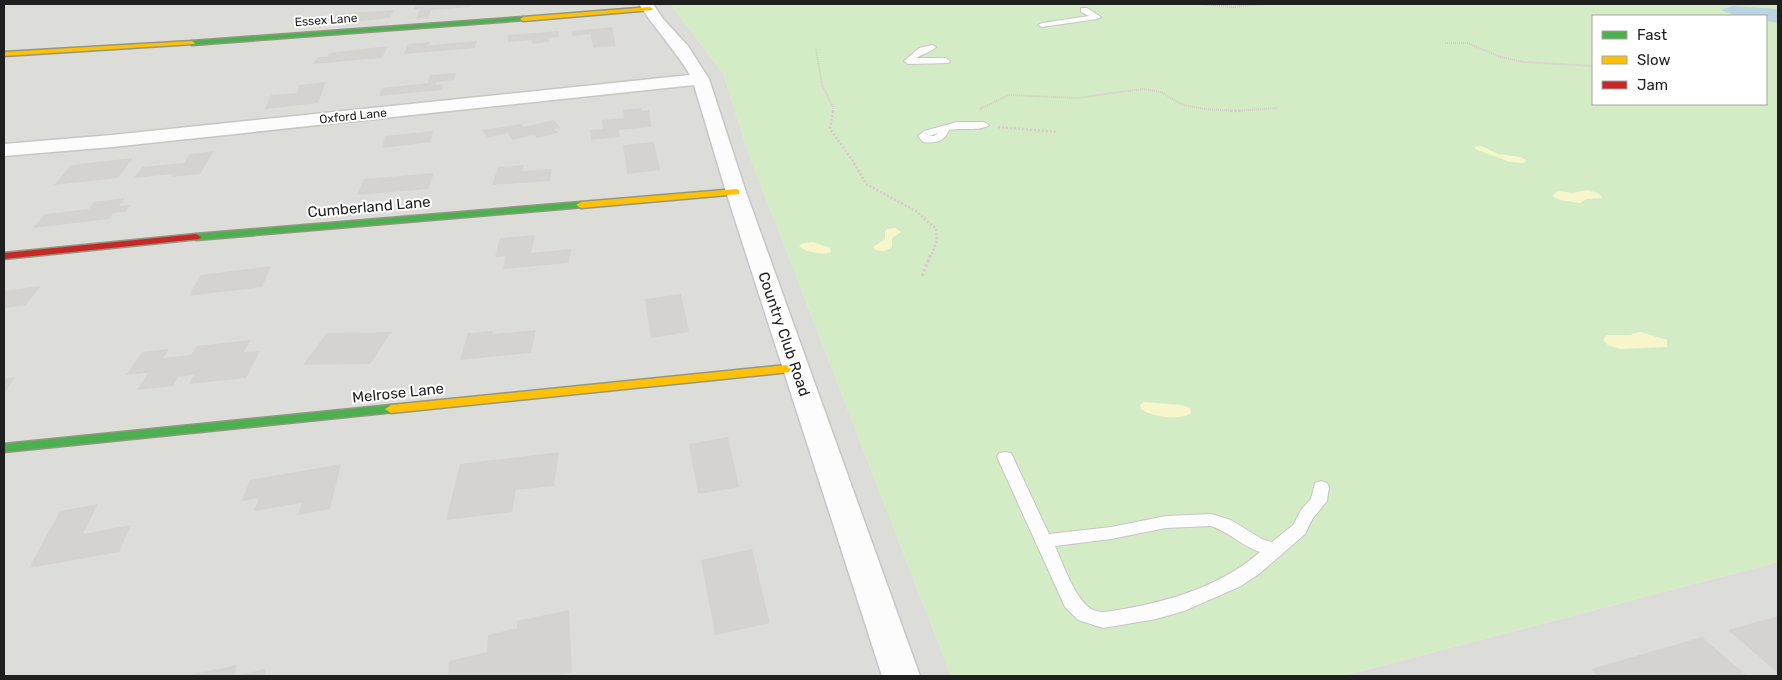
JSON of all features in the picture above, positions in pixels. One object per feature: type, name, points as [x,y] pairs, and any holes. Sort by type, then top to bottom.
[{"type":"street","name":"Essex Lane","points":[[4,54],[140,48],[648,7]]},
{"type":"street","name":"Country Club Road","points":[[648,7],[658,23],[682,49],[701,79],[736,192],[900,676]]},
{"type":"street","name":"Oxford Lane","points":[[4,150],[122,140],[701,79]]},
{"type":"street","name":"Cumberland Lane","points":[[4,256],[269,230],[736,192]]},
{"type":"street","name":"Melrose Lane","points":[[4,448],[796,368]]},
{"type":"lane","points":[[1042,25],[1098,17],[1084,10]]},
{"type":"lane","points":[[932,47],[922,50],[908,61],[946,60]]},
{"type":"lane","points":[[945,129],[957,125],[975,114]]},
{"type":"lane","points":[[957,125],[984,125]]},
{"type":"lane","points":[[1005,457],[1024,502],[1072,602],[1085,615],[1103,620],[1156,611],[1206,594],[1235,581],[1300,529],[1307,514],[1319,500],[1321,488]]},
{"type":"lane","points":[[1044,541],[1111,533],[1166,522],[1211,520],[1224,524],[1256,544],[1274,550]]},
{"type":"path","points":[[1200,4],[1233,7],[1260,4]]},
{"type":"path","points":[[1445,43],[1467,43],[1501,57],[1524,62],[1592,66]]},
{"type":"path","points":[[816,49],[822,85],[833,107],[833,119],[830,129],[853,161],[866,184],[916,211],[936,229],[937,240],[922,276]]},
{"type":"path","points":[[975,114],[987,105],[1009,95],[1077,98],[1143,89],[1161,92],[1183,105],[1204,109],[1236,112],[1278,108]]},
{"type":"path","points":[[984,125],[1058,132]]},
{"type":"shaded area","points":[[4,4],[670,4],[723,73],[748,152],[951,676],[4,676]]},
{"type":"shaded area","points":[[1778,562],[1778,676],[1342,676]]},
{"type":"green space","points":[[670,4],[1778,4],[1778,562],[1342,676],[951,676],[748,152],[723,73]]},
{"type":"sand","points":[[1481,146],[1498,154],[1520,157],[1526,160],[1524,163],[1510,162],[1475,149],[1475,147]]},
{"type":"sand","points":[[1587,190],[1598,193],[1603,198],[1586,199],[1580,203],[1560,200],[1552,196],[1558,191],[1573,193]]},
{"type":"sand","points":[[895,228],[901,232],[892,238],[892,247],[885,251],[876,250],[873,247],[885,239],[885,231],[887,229]]},
{"type":"sand","points":[[813,242],[830,248],[831,252],[824,254],[815,253],[799,246],[804,243]]},
{"type":"sand","points":[[1640,332],[1667,340],[1667,347],[1620,349],[1608,345],[1603,340],[1607,335],[1630,335]]},
{"type":"sand","points":[[1144,402],[1182,405],[1190,408],[1191,413],[1180,417],[1159,416],[1141,409],[1140,405]]},
{"type":"water","points":[[1732,6],[1778,9],[1778,23],[1767,21],[1767,15],[1734,15],[1721,10]]},
{"type":"building","points":[[471,4],[470,7],[431,10],[428,18],[416,19],[420,9],[413,10],[415,6]]},
{"type":"building","points":[[394,10],[390,18],[344,23],[346,20],[326,21],[330,14]]},
{"type":"building","points":[[612,27],[616,46],[593,48],[591,34],[572,36],[572,31]]},
{"type":"building","points":[[559,31],[559,37],[548,38],[549,42],[532,44],[532,40],[508,42],[508,35]]},
{"type":"building","points":[[477,41],[475,48],[404,54],[408,44],[430,42],[429,45]]},
{"type":"building","points":[[388,46],[382,58],[313,64],[318,57],[327,57],[329,53]]},
{"type":"building","points":[[456,73],[454,80],[436,82],[436,85],[443,84],[442,90],[379,96],[382,88],[428,83],[430,75]]},
{"type":"building","points":[[326,82],[318,103],[265,109],[271,95],[297,93],[300,85]]},
{"type":"building","points":[[641,108],[642,111],[649,110],[651,127],[619,130],[620,137],[591,140],[590,130],[603,129],[602,120],[624,118],[623,110]]},
{"type":"building","points":[[554,120],[561,128],[554,129],[558,133],[537,138],[534,135],[513,140],[507,133],[488,138],[482,130],[522,124],[524,127]]},
{"type":"building","points":[[433,131],[431,142],[382,148],[385,136]]},
{"type":"building","points":[[654,142],[660,170],[627,174],[623,145]]},
{"type":"building","points":[[214,151],[200,174],[171,177],[173,174],[134,178],[142,167],[184,163],[190,154]]},
{"type":"building","points":[[133,158],[118,178],[54,185],[71,165]]},
{"type":"building","points":[[524,165],[522,171],[552,169],[550,181],[492,185],[498,167]]},
{"type":"building","points":[[434,173],[428,189],[357,195],[364,179]]},
{"type":"building","points":[[125,198],[119,206],[130,205],[125,212],[113,213],[109,219],[33,228],[45,214],[89,209],[94,202]]},
{"type":"building","points":[[535,235],[531,253],[571,249],[569,263],[503,269],[506,256],[495,257],[500,238]]},
{"type":"building","points":[[271,266],[262,287],[189,296],[200,275]]},
{"type":"building","points":[[41,286],[26,305],[4,308],[4,291]]},
{"type":"building","points":[[681,294],[689,332],[651,338],[645,299]]},
{"type":"building","points":[[536,330],[531,353],[460,360],[468,333],[493,331],[492,334]]},
{"type":"building","points":[[391,332],[370,364],[303,365],[327,333]]},
{"type":"building","points":[[251,340],[244,352],[260,351],[246,378],[189,384],[194,375],[178,377],[173,386],[137,390],[148,373],[126,375],[142,352],[169,349],[163,358],[191,355],[197,346]]},
{"type":"building","points":[[15,377],[4,394],[4,379]]},
{"type":"building","points":[[728,437],[739,487],[698,494],[689,444]]},
{"type":"building","points":[[559,452],[554,486],[516,490],[512,512],[446,520],[460,464]]},
{"type":"building","points":[[341,464],[330,509],[298,515],[302,503],[254,511],[259,498],[242,501],[250,480]]},
{"type":"building","points":[[98,504],[83,534],[131,525],[119,552],[29,568],[60,511]]},
{"type":"building","points":[[752,549],[770,623],[715,635],[701,560]]},
{"type":"building","points":[[569,610],[572,672],[553,676],[448,676],[449,661],[487,652],[488,635],[517,628],[517,621]]},
{"type":"building","points":[[1778,616],[1778,673],[1728,630]]},
{"type":"building","points":[[1702,637],[1747,676],[1598,676],[1591,669]]},
{"type":"building","points":[[237,665],[234,676],[189,676],[189,675]]},
{"type":"building","points":[[266,669],[264,676],[238,676],[238,675]]},
{"type":"traffic: fast","points":[[192,43],[523,19]]},
{"type":"traffic: fast","points":[[196,237],[581,205]]},
{"type":"traffic: fast","points":[[4,448],[391,409]]},
{"type":"traffic: slow","points":[[523,19],[650,9]]},
{"type":"traffic: slow","points":[[4,54],[192,43]]},
{"type":"traffic: slow","points":[[581,205],[736,192]]},
{"type":"traffic: slow","points":[[391,409],[796,368]]},
{"type":"traffic: jam","points":[[4,256],[196,237]]}]
